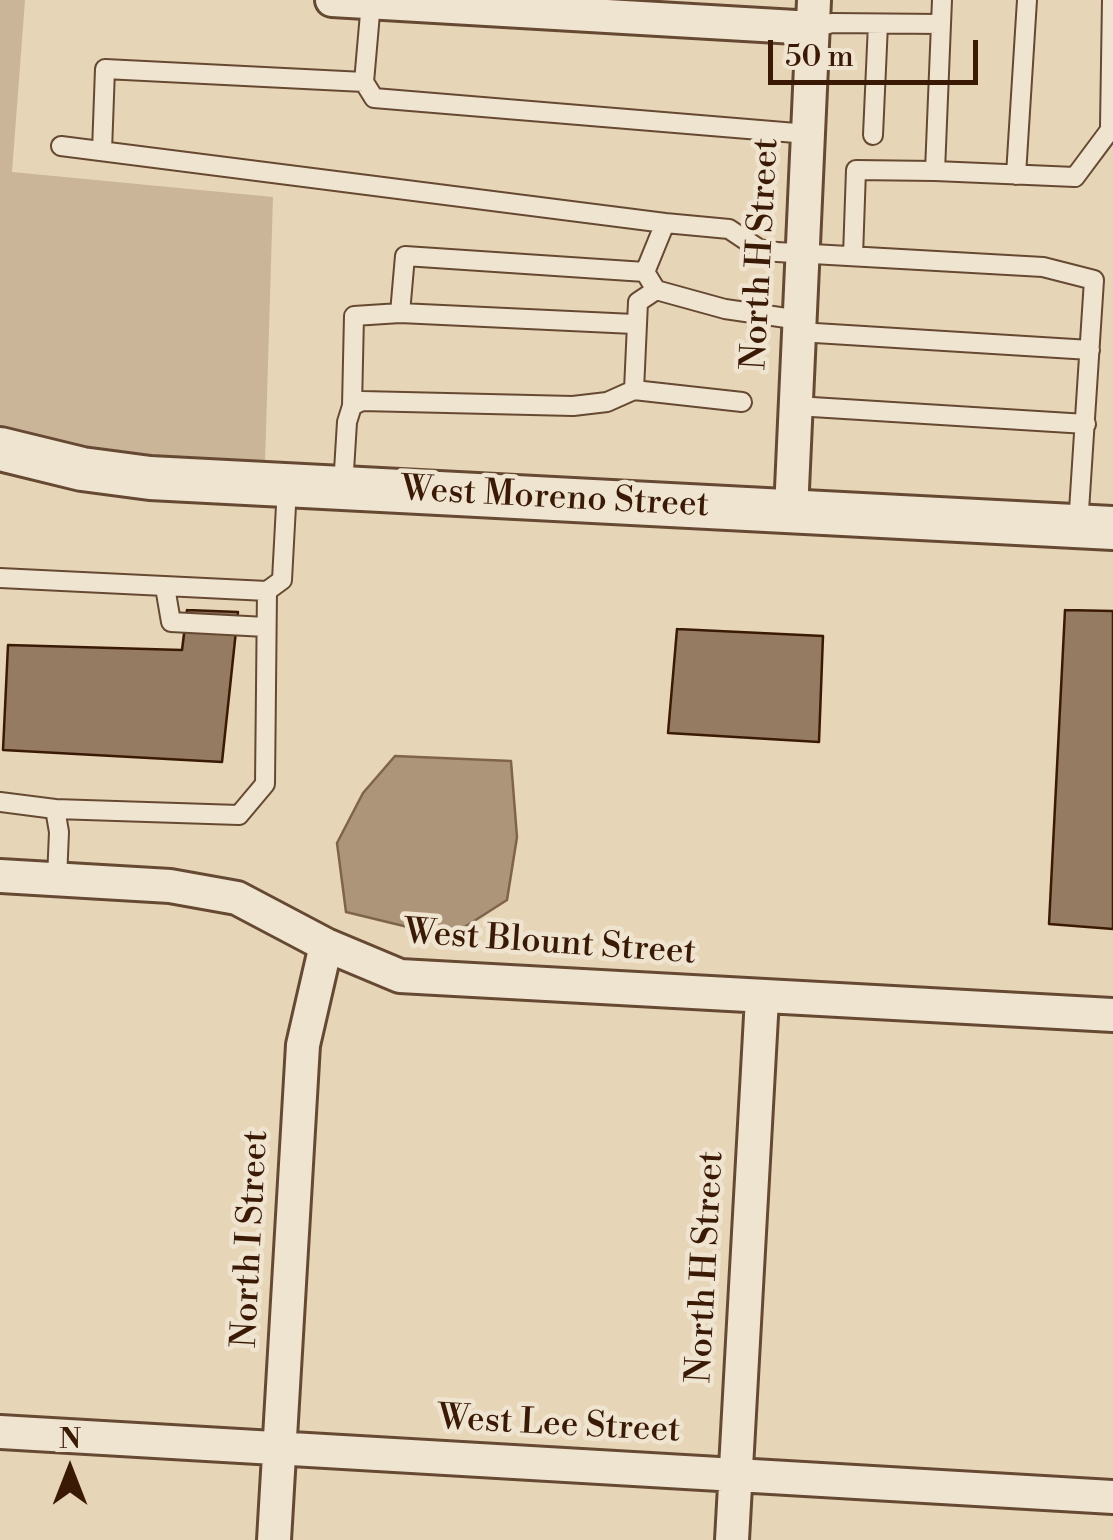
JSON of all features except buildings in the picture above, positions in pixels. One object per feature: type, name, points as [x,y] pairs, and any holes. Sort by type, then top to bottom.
[{"type":"street","points":[[332,0],[813,14]]},
{"type":"street","name":"North H Street","points":[[791,512],[813,14]]},
{"type":"street","name":"West Moreno Street","points":[[0,450],[133,476],[1095,527]]},
{"type":"street","name":"West Blount Street","points":[[0,876],[202,890],[262,908],[326,945],[400,976],[1113,1014]]},
{"type":"street","name":"North I Street","points":[[274,1540],[303,1045],[326,945]]},
{"type":"street","name":"North H Street","points":[[732,1540],[762,998]]},
{"type":"street","name":"West Lee Street","points":[[0,1432],[1113,1497]]},
{"type":"lane","points":[[935,171],[942,0]]},
{"type":"lane","points":[[1016,174],[1026,0]]},
{"type":"lane","points":[[852,256],[856,170],[1076,177],[1112,126],[1112,0]]},
{"type":"lane","points":[[371,2],[364,82],[374,98],[808,134]]},
{"type":"lane","points":[[813,14],[878,24],[940,24]]},
{"type":"lane","points":[[873,135],[878,24]]},
{"type":"lane","points":[[102,151],[105,69],[364,82]]},
{"type":"lane","points":[[61,146],[729,229],[759,249],[1043,267],[1094,280],[1086,424],[1095,527]]},
{"type":"lane","points":[[645,272],[665,223]]},
{"type":"lane","points":[[400,313],[405,256],[645,272]]},
{"type":"lane","points":[[645,272],[656,290],[799,326],[1090,350]]},
{"type":"lane","points":[[634,390],[638,302],[656,290]]},
{"type":"lane","points":[[342,488],[352,406],[354,316],[400,313],[634,324]]},
{"type":"lane","points":[[352,406],[362,401],[573,406],[607,402],[634,390],[742,402]]},
{"type":"lane","points":[[796,406],[1086,424]]},
{"type":"lane","points":[[0,578],[267,591],[282,580],[287,486]]},
{"type":"lane","points":[[165,587],[171,622],[266,627]]},
{"type":"lane","points":[[0,802],[55,809],[239,815],[265,784],[267,591]]},
{"type":"lane","points":[[55,809],[60,832],[58,880]]},
{"type":"shaded area","points":[[0,0],[25,0],[12,172],[273,197],[265,463],[125,461],[0,427]]},
{"type":"shaded area","points":[[395,756],[511,761],[517,837],[507,900],[449,937],[346,912],[337,843],[363,793]]}]
